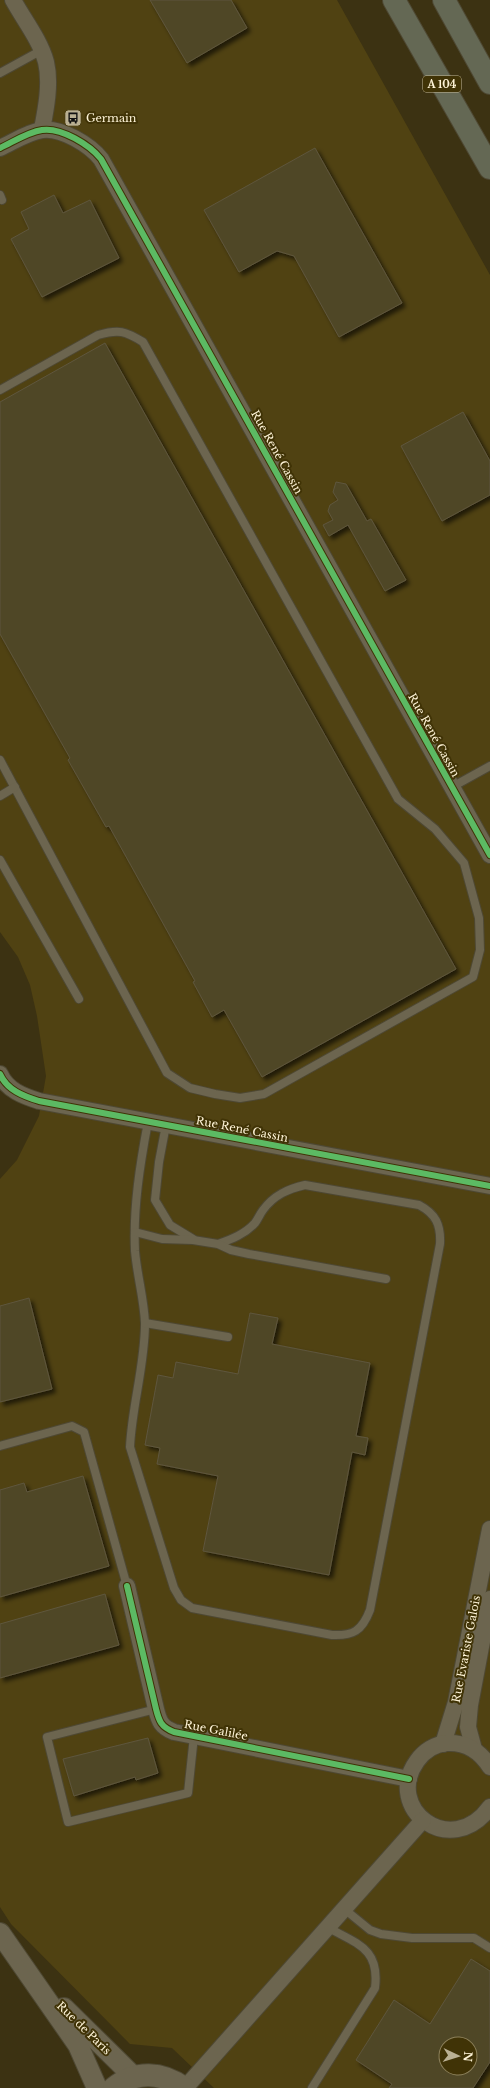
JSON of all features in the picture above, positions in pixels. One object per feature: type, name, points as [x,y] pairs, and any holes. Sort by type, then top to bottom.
[{"type":"highway","name":"A 104","points":[[394,0],[490,168]]},
{"type":"highway","points":[[444,0],[490,83]]},
{"type":"main road","points":[[114,2088],[121,2082],[134,2077],[148,2075],[161,2076],[174,2080],[185,2088]]},
{"type":"street","points":[[0,148],[42,130],[47,102],[46,64],[42,50],[13,0]]},
{"type":"street","name":"Rue René Cassin","points":[[42,130],[55,131],[76,140],[94,150],[101,159],[490,856]]},
{"type":"street","name":"Rue René Cassin","points":[[1,1080],[15,1091],[39,1101],[490,1186]]},
{"type":"street","name":"Rue Evariste Galois","points":[[443,1744],[456,1702],[490,1529]]},
{"type":"street","name":"Rue Galilée","points":[[127,1586],[159,1722],[163,1726],[174,1732],[409,1779]]},
{"type":"street","name":"Rue Evariste Galois","points":[[474,1749],[468,1727],[470,1704],[490,1599]]},
{"type":"street","points":[[490,1766],[484,1757],[474,1749],[464,1745],[443,1744],[431,1748],[420,1756],[413,1766],[409,1779],[410,1801],[423,1820],[434,1827],[446,1830],[460,1830],[477,1822],[490,1808]]},
{"type":"street","points":[[185,2088],[343,1908],[423,1820]]},
{"type":"street","name":"Rue de Paris","points":[[0,1933],[34,1979],[78,2045],[97,2088]]},
{"type":"street","name":"Rue de Paris","points":[[34,1979],[134,2077]]},
{"type":"lane","points":[[0,73],[42,50]]},
{"type":"lane","points":[[0,390],[98,336],[114,330],[130,334],[143,342],[398,799],[434,829],[464,863],[479,918],[480,950],[473,977],[264,1094],[240,1098],[190,1088],[167,1073],[0,760]]},
{"type":"lane","points":[[452,787],[490,766]]},
{"type":"lane","points":[[0,796],[15,788]]},
{"type":"lane","points":[[0,860],[79,1000]]},
{"type":"lane","points":[[148,1122],[139,1173],[135,1232],[135,1252],[145,1323],[142,1360],[131,1427],[130,1447],[174,1588],[181,1600],[192,1608],[332,1636],[344,1636],[357,1631],[365,1623],[370,1610],[440,1244],[440,1231],[436,1219],[428,1210],[419,1205],[305,1185],[288,1189],[274,1199],[264,1209],[255,1223],[236,1238],[218,1244]]},
{"type":"lane","points":[[166,1125],[159,1162],[155,1200],[170,1225],[193,1240]]},
{"type":"lane","points":[[135,1232],[162,1239],[193,1240],[218,1244],[231,1250],[249,1254],[386,1279]]},
{"type":"lane","points":[[145,1323],[228,1337]]},
{"type":"lane","points":[[0,1446],[72,1426],[84,1432],[127,1586]]},
{"type":"lane","points":[[156,1708],[47,1737],[68,1822],[188,1793],[194,1736]]},
{"type":"lane","points":[[343,1908],[370,1930],[381,1934],[412,1938],[474,1938],[490,1948]]},
{"type":"lane","points":[[312,2088],[375,1988],[377,1972],[373,1960],[364,1948],[327,1927]]},
{"type":"shaded area","points":[[0,0],[337,0],[490,275],[490,2088],[214,2088],[172,2048],[130,2044],[11,1924],[0,1907],[0,1179],[17,1160],[39,1116],[46,1076],[37,1016],[30,985],[18,957],[0,932]]},
{"type":"building","points":[[150,0],[231,0],[247,28],[187,63]]},
{"type":"building","points":[[315,148],[402,303],[339,337],[294,256],[277,251],[239,272],[204,210]]},
{"type":"building","points":[[54,195],[63,213],[90,200],[119,258],[42,297],[11,239],[29,229],[21,212]]},
{"type":"building","points":[[105,343],[456,969],[262,1077],[224,1010],[212,1017],[193,982],[195,981],[109,826],[106,827],[68,760],[70,758],[0,634],[0,402]]},
{"type":"building","points":[[463,412],[490,461],[490,495],[442,521],[401,446]]},
{"type":"building","points":[[336,482],[346,484],[367,521],[371,519],[406,580],[385,591],[348,525],[329,536],[323,525],[333,520],[328,511],[330,505],[338,500],[333,492]]},
{"type":"building","points":[[29,1298],[52,1389],[0,1402],[0,1306]]},
{"type":"building","points":[[250,1313],[278,1318],[272,1344],[370,1363],[356,1436],[368,1438],[365,1455],[352,1452],[329,1575],[203,1551],[218,1476],[157,1464],[160,1448],[145,1445],[158,1375],[173,1378],[176,1362],[238,1374]]},
{"type":"building","points":[[83,1476],[109,1566],[0,1597],[0,1490],[24,1483],[27,1492]]},
{"type":"building","points":[[105,1594],[119,1645],[0,1678],[0,1624]]},
{"type":"building","points":[[148,1738],[158,1773],[136,1780],[135,1777],[74,1796],[63,1759]]},
{"type":"building","points":[[471,1959],[490,1971],[490,2062],[473,2088],[389,2088],[392,2084],[356,2060],[394,2000],[430,2024]]},
{"type":"cycle path","points":[[0,148],[31,133],[42,130],[50,130],[66,134],[83,143],[101,159],[490,855]]},
{"type":"cycle path","points":[[0,1074],[3,1080],[16,1092],[39,1101],[490,1186]]},
{"type":"cycle path","points":[[127,1586],[157,1713],[163,1726],[174,1732],[409,1779]]},
{"type":"place","name":"Germain","points":[[73,118]]}]
